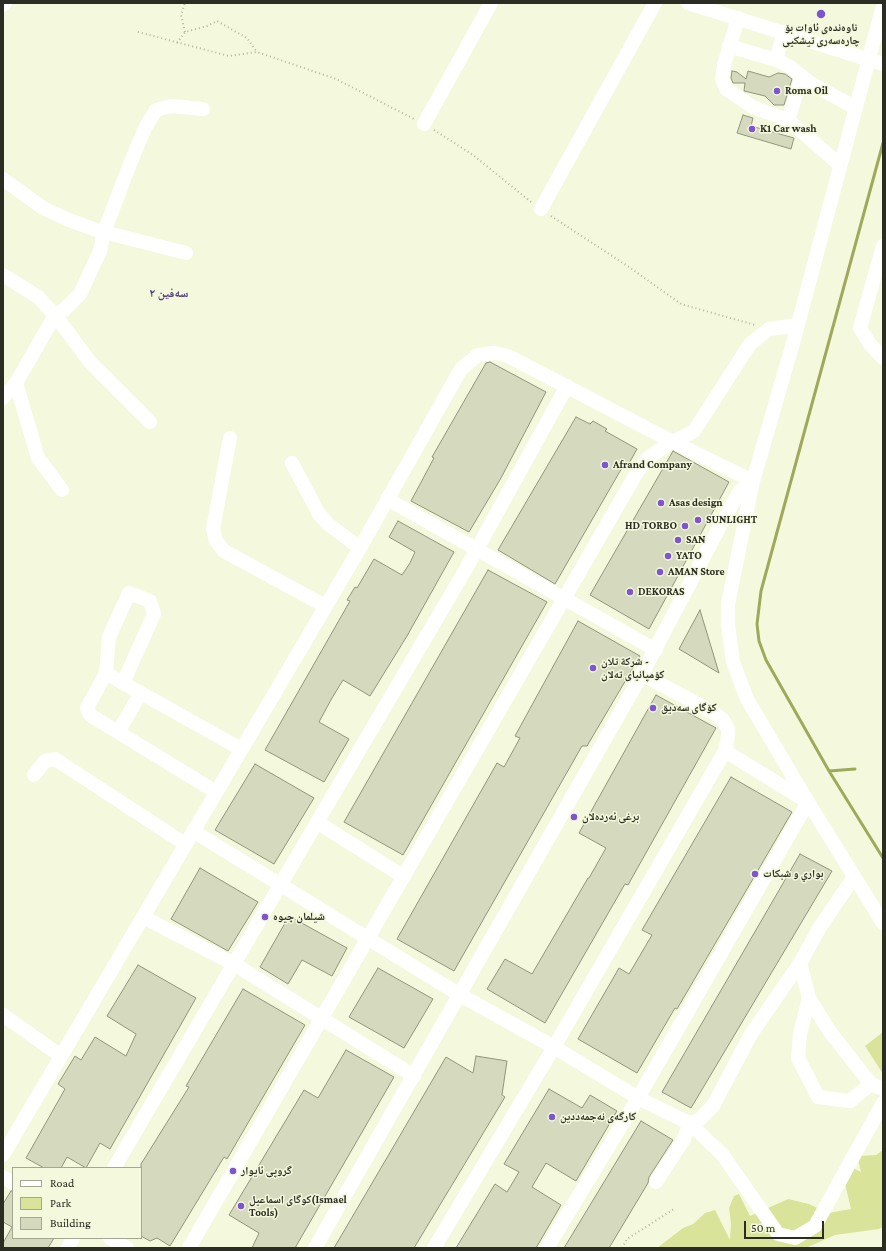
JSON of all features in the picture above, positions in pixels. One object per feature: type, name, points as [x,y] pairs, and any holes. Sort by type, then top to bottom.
[{"type":"street","points":[[424,124],[491,3]]},
{"type":"street","points":[[541,209],[655,3]]},
{"type":"street","points":[[688,3],[876,62]]},
{"type":"street","points":[[883,6],[876,62],[856,108],[798,325],[753,481],[728,604],[729,643],[737,675],[747,699],[808,802],[883,922]]},
{"type":"street","points":[[738,18],[724,65],[722,79],[726,89],[753,107],[788,120],[840,165]]},
{"type":"street","points":[[776,60],[784,32]]},
{"type":"street","points":[[729,46],[776,60],[789,66],[824,92],[856,108]]},
{"type":"street","points":[[788,120],[802,76]]},
{"type":"street","points":[[3,398],[16,383],[55,315],[64,310],[80,294],[100,251],[104,232],[130,164],[145,128],[156,110],[171,106],[203,109]]},
{"type":"street","points":[[3,179],[43,208],[70,220],[104,232],[186,252]]},
{"type":"street","points":[[883,246],[860,328],[877,342],[883,358]]},
{"type":"street","points":[[3,275],[38,297],[55,315],[90,362],[150,422]]},
{"type":"street","points":[[189,1248],[636,474],[648,458],[694,431],[750,344],[769,329],[798,325]]},
{"type":"street","points":[[3,1155],[360,548],[461,369],[478,355],[494,353],[508,356],[673,442],[753,481]]},
{"type":"street","points":[[16,383],[38,458],[62,490]]},
{"type":"street","points":[[115,1167],[477,549],[567,386]]},
{"type":"street","points":[[230,438],[213,529],[216,542],[224,551],[325,606]]},
{"type":"street","points":[[292,463],[309,498],[319,514],[328,524],[360,548]]},
{"type":"street","points":[[315,1248],[656,650],[727,513],[740,491],[753,481]]},
{"type":"street","points":[[388,499],[656,650]]},
{"type":"street","points":[[123,683],[154,614],[150,601],[129,593],[109,637],[106,673],[87,708],[90,715],[216,792]]},
{"type":"street","points":[[106,673],[241,749]]},
{"type":"street","points":[[434,1248],[554,1047],[725,752],[728,729],[723,720],[714,713],[642,674]]},
{"type":"street","points":[[118,732],[141,693]]},
{"type":"street","points":[[725,752],[808,802]]},
{"type":"street","points":[[34,775],[45,761],[55,759],[186,844]]},
{"type":"street","points":[[547,1248],[638,1098],[808,802]]},
{"type":"street","points":[[317,822],[404,877]]},
{"type":"street","points":[[193,831],[460,995],[554,1047],[638,1098],[689,1123],[722,1154],[778,1234],[795,1238],[815,1226],[883,1103]]},
{"type":"street","points":[[689,1123],[699,1120],[713,1106],[724,1083],[743,1052],[751,1034],[800,963],[820,927],[854,877]]},
{"type":"street","points":[[143,917],[234,964],[414,1076]]},
{"type":"street","points":[[800,963],[809,998],[830,1032],[877,1087],[850,1101],[818,1097],[798,1058],[800,1034],[809,998]]},
{"type":"street","points":[[3,1016],[61,1056]]},
{"type":"street","points":[[656,1182],[684,1139],[689,1123]]},
{"type":"street","points":[[3,1177],[12,1182]]},
{"type":"street","points":[[68,1248],[72,1239]]},
{"type":"street","points":[[112,1239],[127,1248]]},
{"type":"path","points":[[185,3],[181,15],[185,32]]},
{"type":"path","points":[[177,43],[185,32],[217,22],[247,38],[257,52]]},
{"type":"path","points":[[138,32],[229,56],[257,52],[336,80],[424,124],[473,155],[541,209],[629,267],[681,304],[769,329]]},
{"type":"path","points":[[622,1248],[627,1239],[674,1209]]},
{"type":"green space","points":[[883,1032],[883,1074],[865,1046]]},
{"type":"green space","points":[[883,1150],[883,1227],[879,1229],[835,1235],[806,1248],[657,1248],[683,1228],[693,1224],[705,1213],[715,1210],[730,1240],[731,1223],[729,1208],[734,1196],[739,1194],[750,1216],[788,1199],[809,1204],[828,1213],[851,1209],[841,1167],[847,1165],[861,1172],[857,1156],[876,1155]]},
{"type":"building","points":[[732,71],[737,72],[746,79],[748,71],[769,77],[778,73],[785,74],[792,79],[784,105],[774,105],[765,96],[744,91],[745,83],[733,83],[731,78]]},
{"type":"building","name":"K1 Car wash","points":[[743,115],[753,118],[751,126],[794,138],[791,149],[737,133]]},
{"type":"building","points":[[490,362],[546,392],[501,478],[469,532],[411,501],[434,458],[432,457],[486,363]]},
{"type":"building","points":[[576,417],[590,424],[593,421],[607,429],[605,431],[637,449],[627,467],[623,466],[555,584],[498,550]]},
{"type":"building","points":[[673,451],[729,482],[649,629],[590,595]]},
{"type":"building","points":[[398,521],[454,552],[407,636],[370,696],[343,680],[332,698],[319,722],[349,739],[324,782],[265,750],[350,601],[347,600],[355,587],[357,588],[374,559],[402,575],[410,563],[415,552],[389,537]]},
{"type":"building","points":[[488,570],[547,602],[403,855],[344,822]]},
{"type":"building","name":"DEKORAS","points":[[700,610],[719,673],[679,649]]},
{"type":"building","points":[[578,621],[640,656],[587,746],[582,746],[454,971],[397,939],[497,763],[504,767],[520,738],[515,736]]},
{"type":"building","points":[[656,695],[716,728],[628,885],[625,884],[545,1023],[487,989],[505,959],[532,974],[589,878],[606,848],[579,833]]},
{"type":"building","points":[[255,764],[314,798],[274,864],[215,830]]},
{"type":"building","points":[[731,777],[792,812],[677,1009],[675,1008],[637,1073],[578,1039],[619,968],[629,974],[652,935],[642,930]]},
{"type":"building","points":[[800,854],[832,871],[691,1108],[662,1092]]},
{"type":"building","points":[[200,868],[258,902],[228,951],[171,919]]},
{"type":"building","points":[[289,916],[347,948],[332,976],[302,960],[288,984],[260,967]]},
{"type":"building","points":[[138,965],[196,998],[110,1149],[100,1143],[87,1167],[67,1157],[62,1167],[42,1167],[26,1158],[65,1089],[58,1084],[75,1056],[81,1060],[95,1037],[126,1056],[136,1034],[107,1016]]},
{"type":"building","points":[[378,968],[433,999],[404,1048],[349,1017]]},
{"type":"building","points":[[243,989],[305,1025],[227,1159],[224,1157],[170,1246],[157,1238],[150,1241],[142,1237],[141,1164],[189,1087],[186,1086]]},
{"type":"building","points":[[346,1050],[394,1077],[295,1248],[252,1248],[259,1233],[229,1215],[304,1090],[318,1098]]},
{"type":"building","points":[[476,1056],[507,1061],[502,1095],[505,1097],[414,1248],[334,1248],[446,1057],[473,1073]]},
{"type":"building","points":[[549,1089],[582,1108],[590,1095],[617,1111],[576,1181],[546,1163],[532,1187],[561,1205],[536,1248],[456,1248],[495,1184],[507,1192],[519,1172],[504,1164]]},
{"type":"building","points":[[641,1121],[673,1140],[649,1177],[648,1183],[609,1248],[564,1248]]},
{"type":"building","points":[[12,1191],[12,1227],[3,1222],[3,1204]]},
{"type":"building","points":[[12,1227],[12,1239],[53,1239],[48,1248],[3,1248],[3,1243]]},
{"type":"waterway","points":[[883,143],[761,591],[757,624],[759,641],[766,660],[829,771],[883,858]]},
{"type":"waterway","points":[[829,771],[855,769]]},
{"type":"place","name":"ناوەندەی ئاوات بۆ چارەسەری تیشکیی","points":[[821,14]]},
{"type":"place","name":"Roma Oil","points":[[777,91]]},
{"type":"place","name":"K1 Car wash","points":[[752,129]]},
{"type":"place","name":"Afrand Company","points":[[605,465]]},
{"type":"place","name":"Asas design","points":[[661,503]]},
{"type":"place","name":"SUNLIGHT","points":[[698,520]]},
{"type":"place","name":"HD TORBO","points":[[685,526]]},
{"type":"place","name":"SAN","points":[[678,540]]},
{"type":"place","name":"YATO","points":[[668,556]]},
{"type":"place","name":"AMAN Store","points":[[660,572]]},
{"type":"place","name":"DEKORAS","points":[[630,592]]},
{"type":"place","name":"شركة تلان - کۆمپانیای تەلان","points":[[593,668]]},
{"type":"place","name":"کۆگای سەدیق","points":[[653,708]]},
{"type":"place","name":"برغی ئەردەلان","points":[[574,817]]},
{"type":"place","name":"بواري و شبكات","points":[[755,874]]},
{"type":"place","name":"شيلمان چیوه","points":[[265,917]]},
{"type":"place","name":"کارگەی نەجمەددین","points":[[552,1117]]},
{"type":"place","name":"گروپى ئايوار","points":[[233,1171]]},
{"type":"place","name":"كوگای اسماعیل(Ismael Tools)","points":[[241,1206]]},
{"type":"district","name":"سەفین ٢","points":[[169,293]]}]
